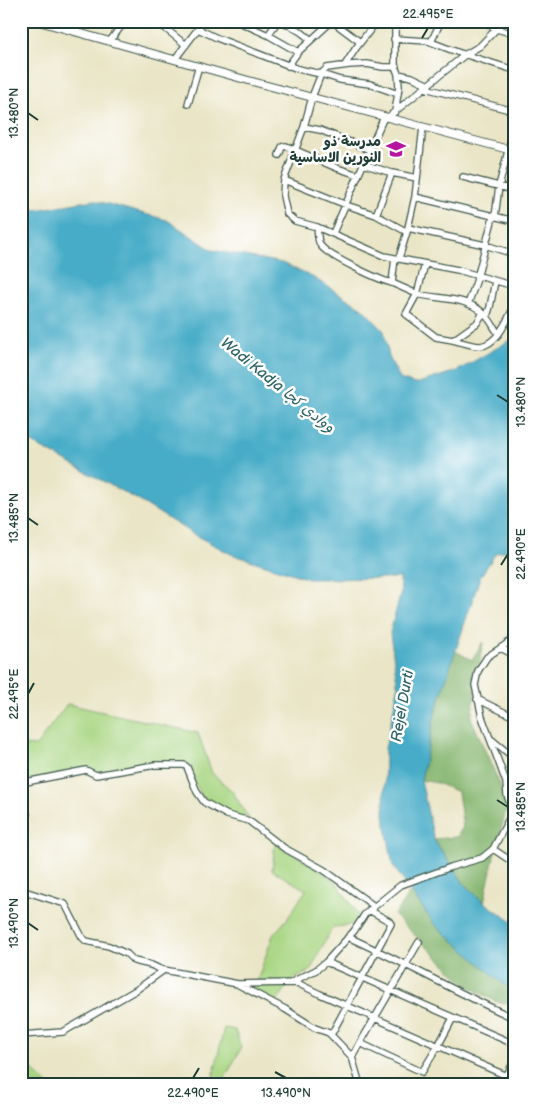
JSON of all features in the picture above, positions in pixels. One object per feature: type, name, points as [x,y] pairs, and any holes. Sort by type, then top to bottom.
[{"type":"main road","points":[[37,21],[511,150]]},
{"type":"street","points":[[76,32],[82,21]]},
{"type":"street","points":[[110,41],[125,21]]},
{"type":"street","points":[[156,21],[186,45]]},
{"type":"street","points":[[175,59],[204,21]]},
{"type":"street","points":[[237,21],[268,35],[298,52]]},
{"type":"street","points":[[268,35],[278,21]]},
{"type":"street","points":[[282,21],[310,39]]},
{"type":"street","points":[[320,21],[331,23],[360,42]]},
{"type":"street","points":[[345,65],[377,21]]},
{"type":"street","points":[[395,21],[394,39],[398,94],[395,112]]},
{"type":"street","points":[[431,42],[441,21]]},
{"type":"street","points":[[482,21],[497,29],[514,34]]},
{"type":"street","points":[[333,233],[386,117],[395,112],[466,54],[480,46],[504,21]]},
{"type":"street","points":[[288,66],[310,39],[331,23]]},
{"type":"street","points":[[198,29],[288,66],[340,80],[370,84],[398,94]]},
{"type":"street","points":[[394,39],[431,42],[447,49],[514,70]]},
{"type":"street","points":[[514,111],[427,86],[412,77],[383,67],[368,64],[327,68],[321,74],[312,97],[304,127],[284,180],[284,202],[287,214],[295,221],[333,233],[374,252],[477,275],[514,286]]},
{"type":"street","points":[[188,104],[199,66]]},
{"type":"street","points":[[304,127],[320,130],[370,150]]},
{"type":"street","points":[[392,283],[397,258],[408,230],[415,197],[423,127]]},
{"type":"street","points":[[468,304],[494,217],[500,186],[511,150],[514,128]]},
{"type":"street","points":[[279,155],[284,146],[358,175]]},
{"type":"street","points":[[363,164],[392,174],[417,178]]},
{"type":"street","points":[[376,215],[392,174]]},
{"type":"street","points":[[463,178],[514,190]]},
{"type":"street","points":[[284,180],[376,215],[408,230],[485,245],[514,254]]},
{"type":"street","points":[[415,197],[514,222]]},
{"type":"street","points":[[317,227],[318,241],[325,250],[361,271],[417,294],[468,304],[485,314],[498,333]]},
{"type":"street","points":[[425,264],[417,294],[406,316],[436,337],[483,346],[498,333],[514,307]]},
{"type":"street","points":[[453,340],[477,323],[490,307],[495,280]]},
{"type":"street","points":[[290,983],[316,970],[326,962],[371,908],[401,885],[450,867],[482,858],[493,848],[509,819],[511,810],[506,782],[477,699],[474,685],[478,671],[487,657],[514,639]]},
{"type":"street","points":[[501,648],[514,655]]},
{"type":"street","points":[[477,699],[514,717]]},
{"type":"street","points":[[490,738],[514,758]]},
{"type":"street","points":[[21,783],[86,770],[96,775],[155,765],[184,765],[187,767],[197,792],[204,802],[227,815],[249,821],[284,848],[324,870],[390,922],[348,1006],[331,1035]]},
{"type":"street","points":[[21,800],[27,817],[21,827]]},
{"type":"street","points":[[493,848],[514,862]]},
{"type":"street","points":[[21,890],[65,904],[86,941],[109,946],[127,954],[134,961],[162,970],[238,984],[290,983],[304,985],[507,1076]]},
{"type":"street","points":[[348,937],[514,1018]]},
{"type":"street","points":[[352,1057],[419,942]]},
{"type":"street","points":[[326,962],[514,1044]]},
{"type":"street","points":[[21,1035],[63,1032],[136,990],[162,970]]},
{"type":"street","points":[[238,984],[315,1028],[331,1035],[352,1057],[360,1085]]},
{"type":"street","points":[[360,1043],[420,1072],[424,1071],[453,1018]]},
{"type":"street","points":[[502,1085],[514,1063]]},
{"type":"street","points":[[248,1084],[252,1085]]},
{"type":"green space","points":[[483,642],[471,718],[508,803],[484,902],[465,885],[434,839],[457,837],[463,827],[458,792],[437,783],[421,780],[435,713],[455,651],[472,660]]},
{"type":"green space","points":[[67,704],[198,733],[212,773],[232,791],[249,819],[228,814],[205,801],[185,764],[96,774],[86,770],[21,781],[21,745],[36,746]]},
{"type":"green space","points":[[275,843],[336,882],[363,922],[332,928],[310,971],[290,981],[257,981],[273,935],[288,918],[306,890],[272,870]]},
{"type":"green space","points":[[411,891],[434,924],[514,993],[514,1005],[497,1002],[466,985],[394,915]]},
{"type":"green space","points":[[244,985],[288,985],[276,1003]]},
{"type":"green space","points":[[224,1028],[235,1030],[241,1048],[223,1082],[219,1085],[209,1085],[212,1082]]},
{"type":"green space","points":[[21,1060],[49,1085],[21,1085]]},
{"type":"water","points":[[93,200],[167,220],[212,250],[282,263],[314,278],[362,308],[384,331],[389,357],[400,379],[415,384],[457,371],[514,338],[514,549],[496,553],[480,577],[435,713],[421,780],[434,840],[465,885],[484,902],[514,923],[514,993],[434,924],[393,866],[384,815],[385,749],[398,689],[390,633],[401,592],[400,578],[309,579],[231,554],[193,534],[138,500],[21,437],[21,205],[36,210]]},
{"type":"place","name":"مدرسة ذو النورين الاساسية","points":[[396,149]]},
{"type":"water label","name":"Wadi Kadja ووادي كجا","points":[[278,385]]},
{"type":"water label","name":"Rejel Durti","points":[[402,706]]}]
